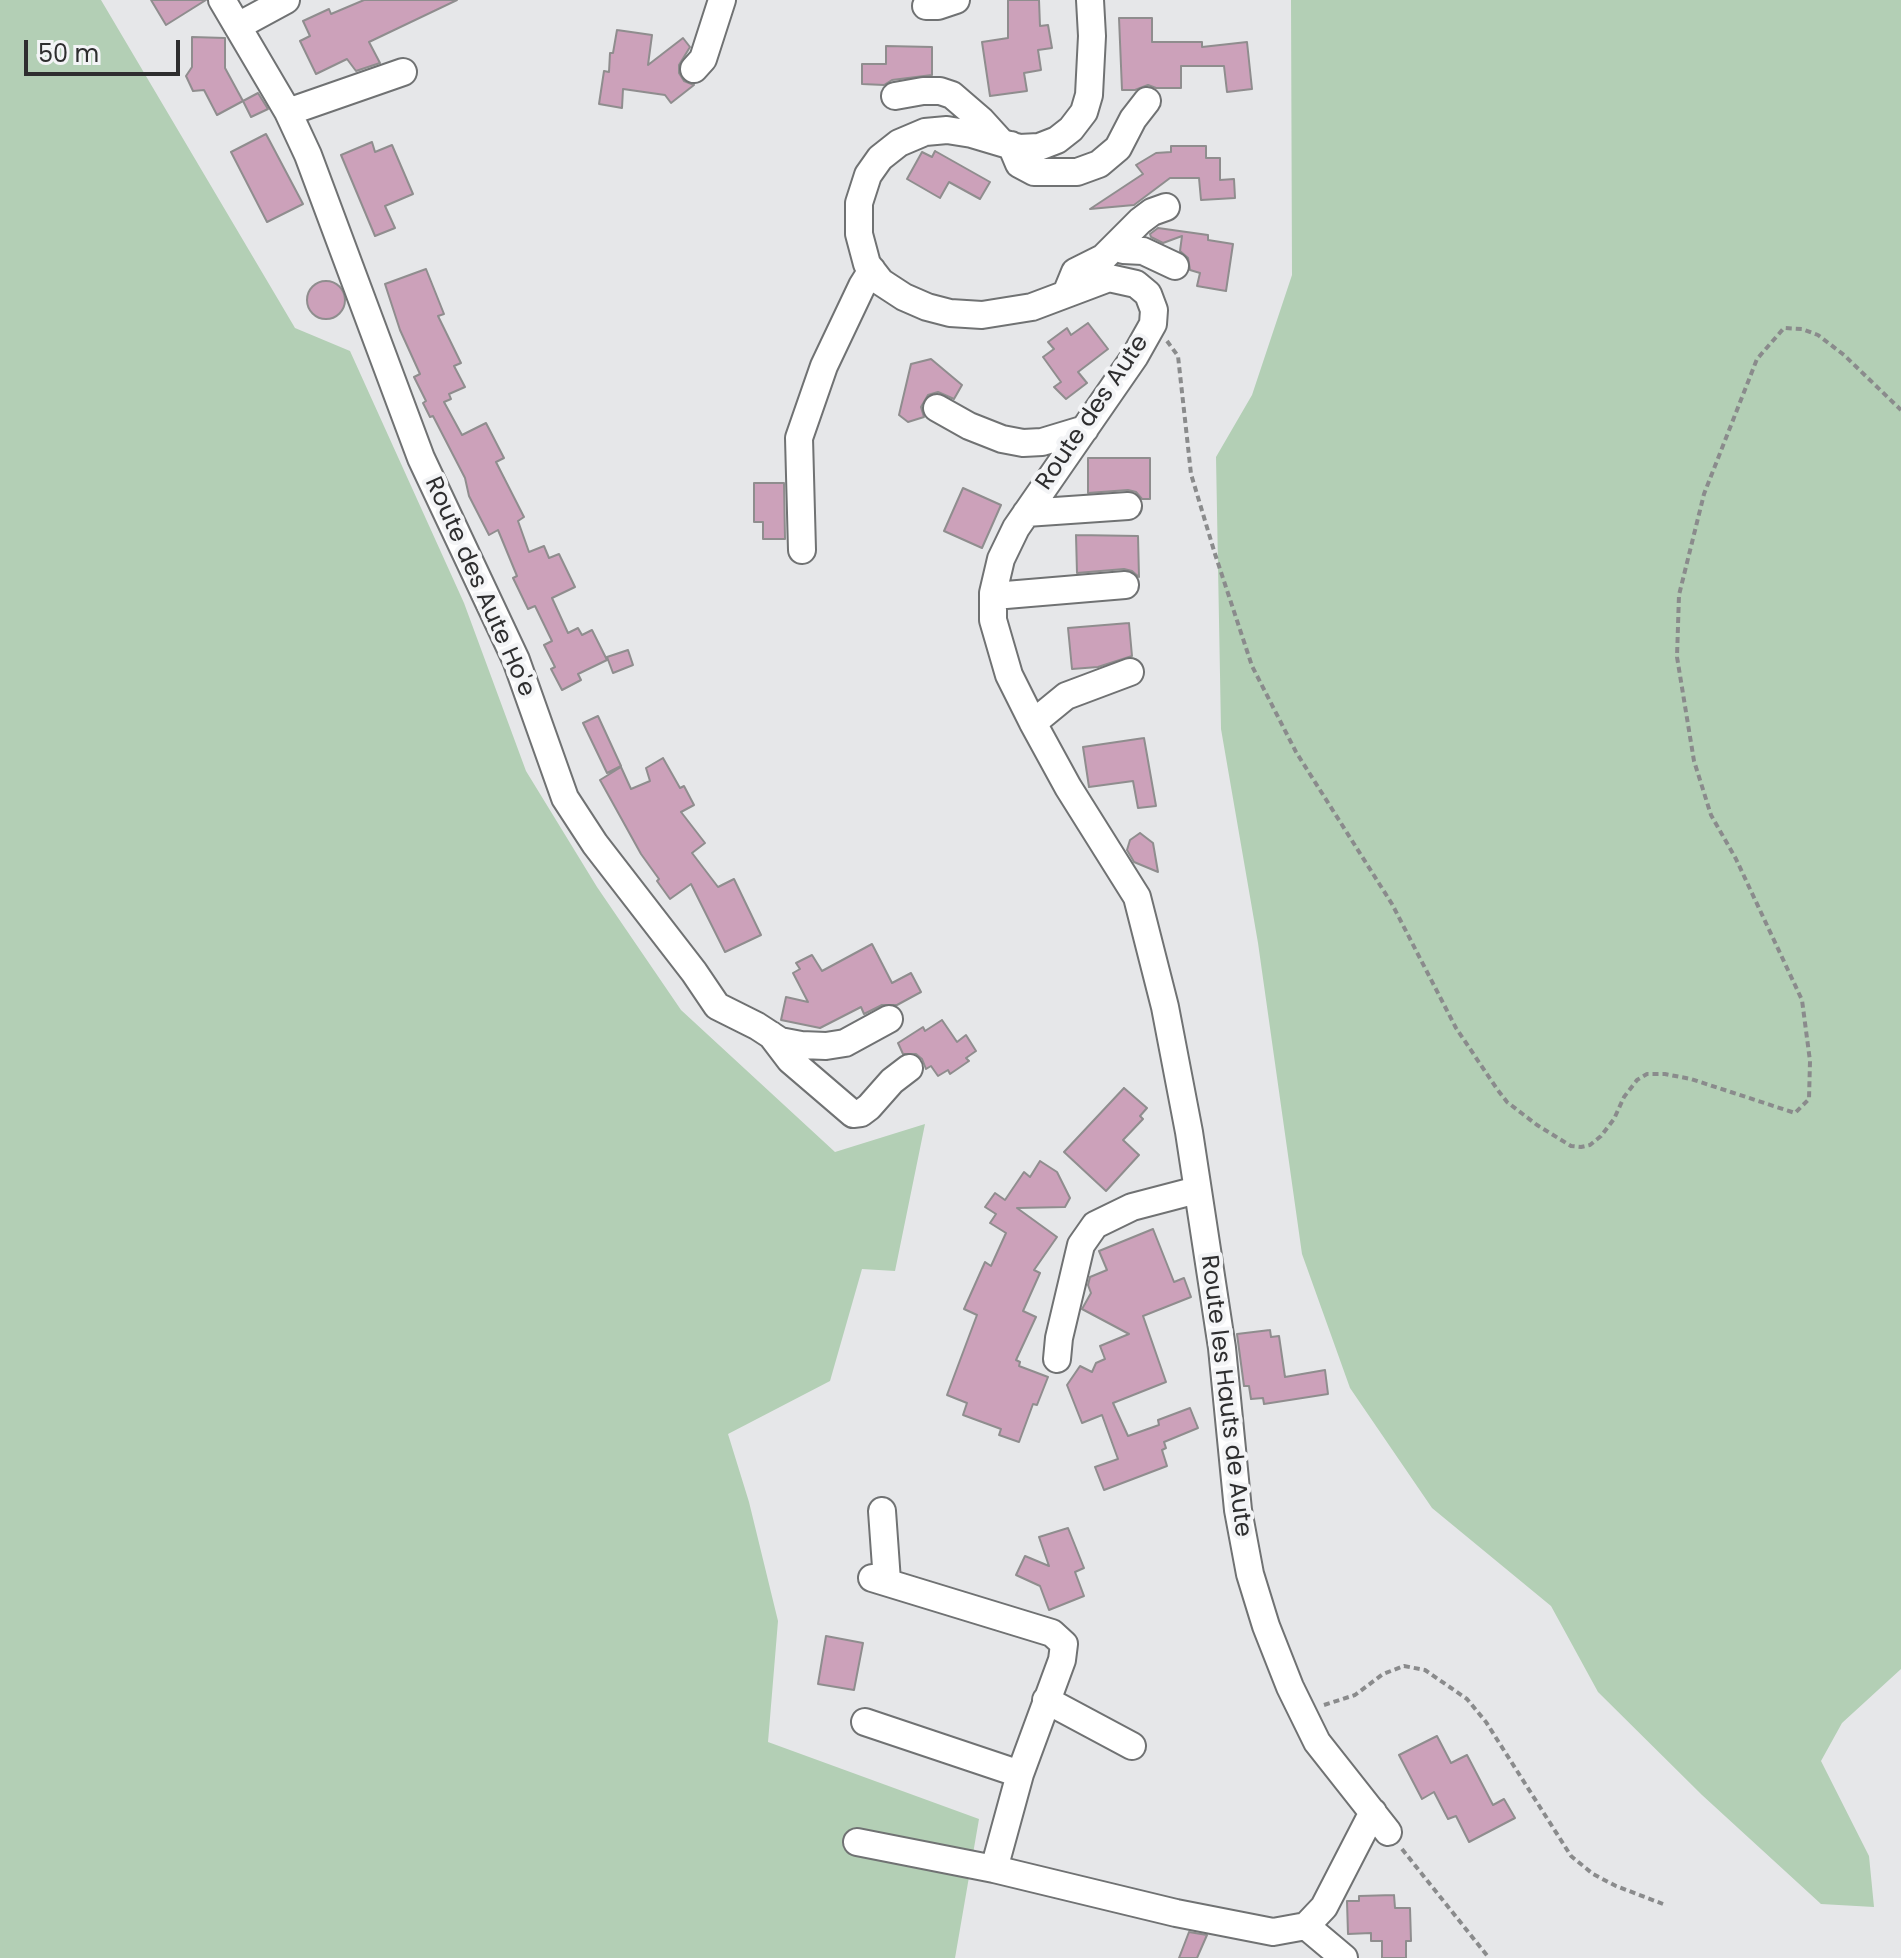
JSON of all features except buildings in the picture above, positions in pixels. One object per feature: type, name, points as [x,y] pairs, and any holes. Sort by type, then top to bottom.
[{"type":"street","name":"Route des Aute Ho'e","points":[[222,0],[288,112],[330,209],[411,435],[516,660],[565,798],[595,844],[717,1006],[780,1041],[801,1045],[845,1043],[889,1019]]},
{"type":"street","points":[[238,26],[286,0]]},
{"type":"street","points":[[694,69],[703,59],[722,0]]},
{"type":"street","points":[[926,6],[956,0]]},
{"type":"street","points":[[802,550],[799,438],[824,366],[872,270],[867,264],[859,234],[859,203],[868,175],[880,158],[899,143],[925,132],[947,130],[1019,148],[1039,147],[1057,140],[1071,129],[1084,112],[1091,76],[1090,0]]},
{"type":"street","points":[[288,112],[403,72]]},
{"type":"street","points":[[317,100],[334,86],[354,76]]},
{"type":"street","points":[[895,96],[923,91],[952,95],[1006,144],[1019,164],[1034,172],[1053,174],[1077,172],[1099,164],[1118,148],[1133,119],[1147,101]]},
{"type":"street","points":[[1067,293],[1075,272],[1103,258],[1140,221],[1166,207]]},
{"type":"street","points":[[1117,246],[1123,250],[1143,251],[1175,266]]},
{"type":"street","name":"Route des Aute","points":[[872,270],[881,282],[904,297],[950,313],[982,315],[1032,307],[1109,278],[1136,284],[1148,294],[1154,310],[1153,324],[1135,356],[1026,513],[1001,559],[994,596],[993,620],[1009,675],[1068,787]]},
{"type":"street","points":[[937,408],[991,435],[1023,443],[1042,442],[1085,429]]},
{"type":"street","points":[[1026,513],[1128,506]]},
{"type":"street","points":[[994,596],[1125,585]]},
{"type":"street","points":[[1033,723],[1066,696],[1130,672]]},
{"type":"street","name":"Route les Hauts de Aute","points":[[1068,787],[1137,897],[1165,1007],[1222,1348],[1238,1510],[1250,1574],[1266,1626],[1317,1742],[1381,1822]]},
{"type":"street","points":[[771,1035],[790,1060],[853,1114],[869,1107],[892,1081],[909,1068]]},
{"type":"street","points":[[1057,1359],[1081,1245],[1095,1225],[1132,1207],[1197,1190]]},
{"type":"street","points":[[882,1511],[880,1580],[1052,1633],[1064,1644],[1062,1660],[1020,1774],[994,1869]]},
{"type":"street","points":[[1046,1700],[1132,1746]]},
{"type":"street","points":[[865,1722],[1020,1774]]},
{"type":"street","points":[[857,1842],[994,1869],[1176,1913],[1273,1932],[1306,1926],[1324,1907],[1381,1822]]},
{"type":"street","points":[[1306,1926],[1344,1958]]},
{"type":"path","points":[[1153,324],[1178,356],[1191,474],[1252,666],[1296,752],[1392,904],[1456,1028],[1507,1102],[1571,1146],[1590,1145],[1601,1136],[1614,1119],[1624,1097],[1637,1080],[1647,1074],[1691,1079],[1795,1113],[1809,1099],[1810,1061],[1802,1000],[1736,859],[1711,815],[1694,761],[1677,657],[1679,595],[1704,494],[1757,359],[1784,328],[1802,329],[1818,335],[1844,355],[1901,410]]},
{"type":"path","points":[[1302,1712],[1355,1695],[1383,1674],[1404,1666],[1425,1670],[1467,1699],[1486,1722],[1571,1856],[1593,1874],[1663,1904]]},
{"type":"path","points":[[1381,1822],[1489,1958]]},
{"type":"green space","points":[[0,0],[101,0],[295,328],[350,351],[464,603],[526,771],[597,887],[681,1010],[835,1152],[925,1124],[895,1271],[862,1269],[830,1381],[728,1434],[749,1502],[778,1621],[768,1742],[979,1819],[955,1958],[0,1958]]},
{"type":"green space","points":[[1291,0],[1901,0],[1901,1669],[1842,1723],[1821,1761],[1869,1856],[1874,1907],[1821,1904],[1702,1795],[1598,1692],[1551,1606],[1432,1508],[1350,1388],[1302,1254],[1258,943],[1221,729],[1216,457],[1252,395],[1292,275]]}]
